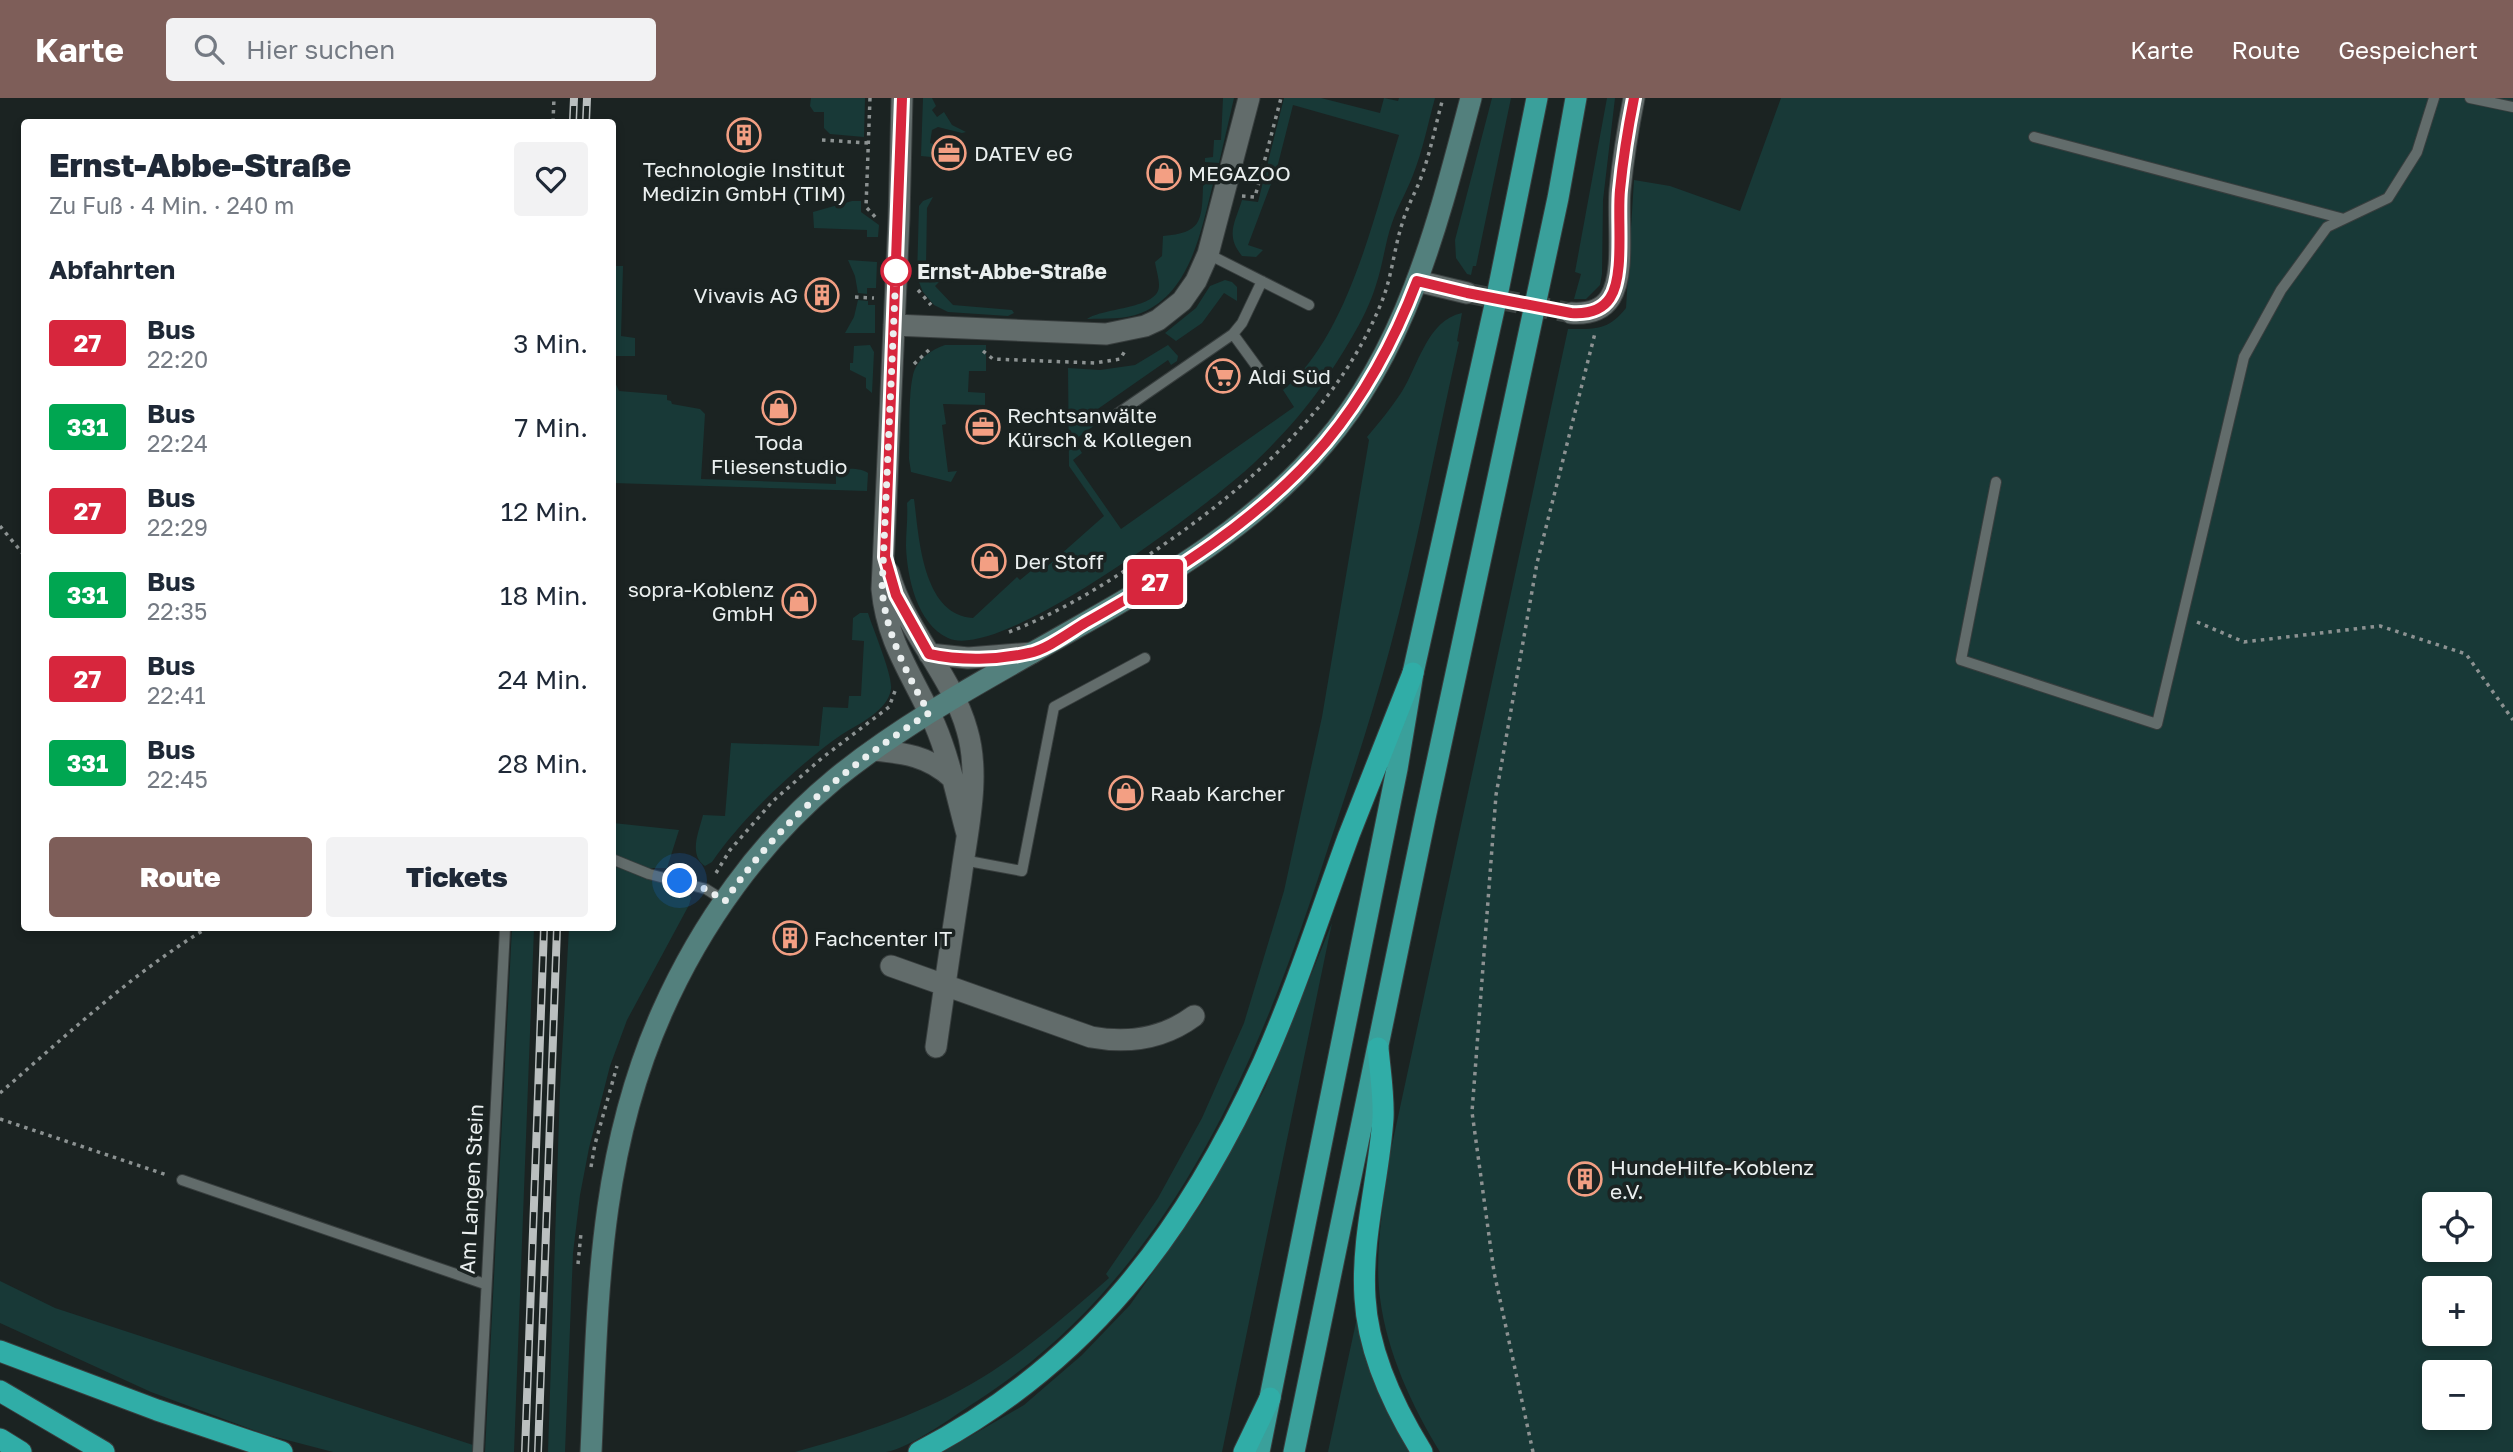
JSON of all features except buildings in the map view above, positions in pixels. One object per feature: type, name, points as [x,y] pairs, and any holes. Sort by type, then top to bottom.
[{"type":"highway","points":[[1259,1452],[1397,769],[1413,673],[1495,309],[1536,98]]},
{"type":"highway","points":[[1294,1452],[1558,198],[1576,98]]},
{"type":"highway","points":[[919,1452],[955,1434],[1049,1367],[1100,1318],[1142,1269],[1170,1230],[1211,1165],[1263,1063],[1413,673]]},
{"type":"highway","points":[[1378,1048],[1383,1117],[1365,1258],[1365,1300],[1374,1348],[1393,1399],[1422,1452]]},
{"type":"highway","points":[[0,1351],[157,1410],[282,1452]]},
{"type":"highway","points":[[0,1391],[104,1452]]},
{"type":"highway","points":[[1244,1452],[1270,1398]]},
{"type":"highway","points":[[0,1439],[21,1452]]},
{"type":"main road","points":[[591,1452],[604,1222],[617,1149],[637,1076],[662,1011],[697,944],[752,864],[788,822],[833,781],[929,713],[1144,589],[1208,547],[1255,510],[1307,463],[1345,417],[1377,369],[1402,319],[1417,281],[1471,98]]},
{"type":"street","points":[[902,98],[882,589],[890,630],[908,675],[939,735],[967,834]]},
{"type":"street","points":[[894,325],[1076,334],[1123,332],[1152,323],[1182,301],[1196,281],[1208,254],[1249,98]]},
{"type":"street","points":[[1571,313],[1583,314],[1602,307],[1610,298],[1616,284],[1620,193],[1634,98]]},
{"type":"street","points":[[1417,281],[1467,293]]},
{"type":"street","points":[[885,557],[896,595],[954,698],[967,730],[972,763],[967,834],[936,1048]]},
{"type":"street","points":[[929,654],[968,659],[1032,653]]},
{"type":"street","points":[[874,750],[922,758],[935,764],[952,778]]},
{"type":"street","points":[[891,966],[1091,1037],[1112,1041],[1159,1035],[1181,1026],[1194,1016]]},
{"type":"lane","points":[[1996,481],[1961,660],[2157,724],[2244,357],[2281,290],[2327,227],[2388,198],[2417,152],[2434,98]]},
{"type":"lane","points":[[2470,98],[2513,107]]},
{"type":"lane","points":[[2034,136],[2344,219]]},
{"type":"lane","points":[[1208,254],[1309,305]]},
{"type":"lane","points":[[1116,414],[1233,334],[1242,323],[1262,281]]},
{"type":"lane","points":[[1233,334],[1260,371]]},
{"type":"lane","points":[[963,860],[1022,871],[1054,707],[1145,658]]},
{"type":"lane","points":[[616,861],[649,874],[706,889],[725,901]]},
{"type":"lane","name":"Am Langen Stein","points":[[478,1452],[505,931]]},
{"type":"lane","points":[[182,1180],[485,1284]]},
{"type":"path","points":[[553,119],[554,98]]},
{"type":"path","points":[[1238,196],[1255,197],[1281,98]]},
{"type":"path","points":[[1008,632],[1044,618],[1074,602],[1182,532],[1251,478],[1322,404],[1357,349],[1382,300],[1399,230],[1408,202],[1422,176],[1443,98]]},
{"type":"path","points":[[821,140],[868,143]]},
{"type":"path","points":[[916,287],[924,300],[940,312]]},
{"type":"path","points":[[855,297],[880,298]]},
{"type":"path","points":[[1533,1452],[1494,1272],[1472,1112],[1496,795],[1537,563],[1602,307]]},
{"type":"path","points":[[909,374],[915,362],[927,350],[939,344]]},
{"type":"path","points":[[981,349],[993,359],[1095,363],[1120,359],[1128,347]]},
{"type":"path","points":[[0,526],[21,551]]},
{"type":"path","points":[[2182,615],[2244,642],[2380,626],[2466,654],[2513,720]]},
{"type":"path","points":[[0,1093],[120,989],[167,952],[201,931]]},
{"type":"path","points":[[0,1119],[182,1180]]},
{"type":"shaded area","points":[[811,98],[865,98],[864,137],[830,134],[824,128],[824,112],[814,112],[810,106]]},
{"type":"shaded area","points":[[923,98],[932,98],[936,106],[932,110],[937,117],[944,112],[952,125],[966,132],[938,127],[932,130],[930,143],[934,144],[931,157],[921,156]]},
{"type":"shaded area","points":[[1223,98],[1234,98],[1219,163],[1205,162],[1205,158],[1213,157],[1214,140],[1221,140]]},
{"type":"shaded area","points":[[1284,98],[1321,98],[1380,113],[1384,98],[1398,101],[1399,98],[1435,98],[1417,166],[1394,217],[1366,312],[1321,387],[1254,463],[1196,511],[1105,575],[1012,627],[975,639],[948,638],[937,631],[921,611],[909,571],[906,546],[907,503],[911,499],[914,499],[921,552],[933,589],[943,603],[956,614],[973,618],[1017,577],[1020,580],[1037,566],[1042,571],[1104,516],[1069,466],[1068,368],[1100,370],[1135,365],[1168,345],[1178,356],[1177,361],[1171,365],[1168,360],[1092,413],[1098,423],[1074,440],[1082,453],[1073,460],[1121,529],[1294,407],[1283,390],[1306,367],[1342,307],[1369,236],[1399,135],[1293,105],[1277,168],[1248,245],[1263,250],[1256,257],[1242,256],[1234,242],[1234,222],[1242,200],[1258,202]]},
{"type":"shaded area","points":[[1492,98],[1511,98],[1476,266],[1473,266],[1471,275],[1467,274],[1456,258],[1455,240]]},
{"type":"shaded area","points":[[1607,98],[1615,98],[1603,200],[1602,274],[1600,285],[1586,299],[1574,299],[1581,274],[1575,272]]},
{"type":"shaded area","points":[[1781,98],[2513,98],[2513,1452],[1440,1452],[1402,1378],[1383,1319],[1378,1262],[1390,1154],[1568,329],[1607,325],[1626,308],[1634,180],[1670,186],[1740,211]]},
{"type":"shaded area","points":[[1211,182],[1213,184],[1198,240],[1183,276],[1172,291],[1158,304],[1135,315],[1087,319],[1141,303],[1157,293],[1159,282],[1155,262],[1162,256],[1163,236],[1185,232],[1197,223],[1202,209],[1203,186]]},
{"type":"shaded area","points":[[933,197],[927,208],[926,266],[940,281],[935,286],[953,305],[1012,310],[1014,313],[1008,316],[948,312],[934,305],[923,292],[917,277],[919,206]]},
{"type":"shaded area","points":[[861,201],[861,212],[879,225],[878,237],[867,237],[867,230],[814,228],[813,212]]},
{"type":"shaded area","points":[[848,260],[877,262],[876,288],[867,288],[867,294],[858,293]]},
{"type":"shaded area","points":[[616,266],[623,266],[621,336],[635,338],[635,356],[616,356]]},
{"type":"shaded area","points":[[1225,280],[1237,287],[1237,301],[1224,293],[1202,323],[1176,341],[1165,333],[1196,308],[1210,286]]},
{"type":"shaded area","points":[[858,300],[875,305],[875,333],[845,333],[854,317]]},
{"type":"shaded area","points":[[1462,313],[1459,342],[1409,572],[1368,724],[1301,928],[1272,1006],[1238,1083],[1200,1157],[1155,1227],[1104,1292],[1045,1350],[977,1401],[933,1430],[886,1452],[795,1452],[868,1430],[915,1412],[961,1390],[1016,1355],[1109,1278],[1106,1274],[1158,1198],[1202,1118],[1244,1023],[1284,891],[1322,717],[1369,440],[1367,437],[1401,393],[1432,335],[1450,317]]},
{"type":"shaded area","points":[[870,345],[874,352],[872,393],[866,388],[866,378],[850,370],[854,346]]},
{"type":"shaded area","points":[[945,345],[986,345],[986,371],[969,371],[968,392],[985,393],[985,405],[943,404],[946,424],[942,425],[948,472],[957,471],[951,482],[911,472],[909,459],[913,375],[925,356]]},
{"type":"shaded area","points":[[616,384],[619,391],[667,395],[667,400],[672,404],[700,409],[705,414],[701,479],[836,484],[836,472],[853,469],[868,473],[867,491],[616,483]]},
{"type":"shaded area","points":[[860,613],[868,613],[882,652],[891,683],[889,697],[871,716],[841,735],[789,777],[738,828],[712,862],[705,866],[697,855],[697,835],[703,815],[725,816],[731,743],[819,746],[823,707],[848,708],[849,696],[861,696],[864,641],[852,640],[853,618]]},
{"type":"shaded area","points":[[616,823],[679,830],[667,868],[644,868],[616,855]]},
{"type":"shaded area","points":[[616,867],[688,891],[691,898],[689,905],[627,1020],[610,1066],[589,1148],[573,1253],[565,1452],[548,1452],[560,1089],[569,931],[616,931]]},
{"type":"shaded area","points":[[1332,923],[1222,1452],[943,1452],[1024,1405],[1082,1355],[1130,1305],[1203,1201],[1265,1088]]},
{"type":"shaded area","points":[[512,931],[534,931],[514,1452],[485,1452]]},
{"type":"shaded area","points":[[0,1281],[55,1308],[473,1445],[472,1452],[333,1452],[264,1434],[151,1392],[0,1323]]},
{"type":"shaded area","points":[[1358,1313],[1414,1452],[1328,1452]]},
{"type":"tunnel","points":[[1467,293],[1571,313]]},
{"type":"railway","points":[[573,119],[574,98]]},
{"type":"railway","points":[[586,119],[587,98]]},
{"type":"railway","points":[[525,1452],[544,931]]},
{"type":"railway","points":[[538,1452],[557,931]]},
{"type":"bus line","name":"27","points":[[902,98],[885,557],[896,595],[929,654],[968,659],[1032,653],[1169,573],[1245,519],[1307,463],[1345,417],[1377,369],[1417,281],[1571,313],[1594,312],[1602,307],[1610,298],[1616,284],[1620,193],[1634,98]]},
{"type":"place","name":"Technologie Institut Medizin GmbH (TIM)","points":[[744,135]]},
{"type":"place","name":"DATEV eG","points":[[949,153]]},
{"type":"place","name":"MEGAZOO","points":[[1164,173]]},
{"type":"place","name":"Ernst-Abbe-Straße","points":[[896,271]]},
{"type":"place","name":"Vivavis AG","points":[[822,295]]},
{"type":"place","name":"Aldi Süd","points":[[1223,376]]},
{"type":"place","name":"Toda Fliesenstudio","points":[[779,408]]},
{"type":"place","name":"Rechtsanwälte Kürsch & Kollegen","points":[[983,427]]},
{"type":"place","name":"Der Stoff","points":[[989,561]]},
{"type":"place","name":"sopra-Koblenz GmbH","points":[[799,601]]},
{"type":"place","name":"Raab Karcher","points":[[1126,793]]},
{"type":"place","name":"Fachcenter IT","points":[[790,938]]},
{"type":"place","name":"HundeHilfe-Koblenz e.V.","points":[[1585,1179]]},
{"type":"route","points":[[680,881],[706,889],[725,901],[768,845],[810,800],[854,764],[929,713],[908,675],[890,630],[882,589],[896,271]]}]
